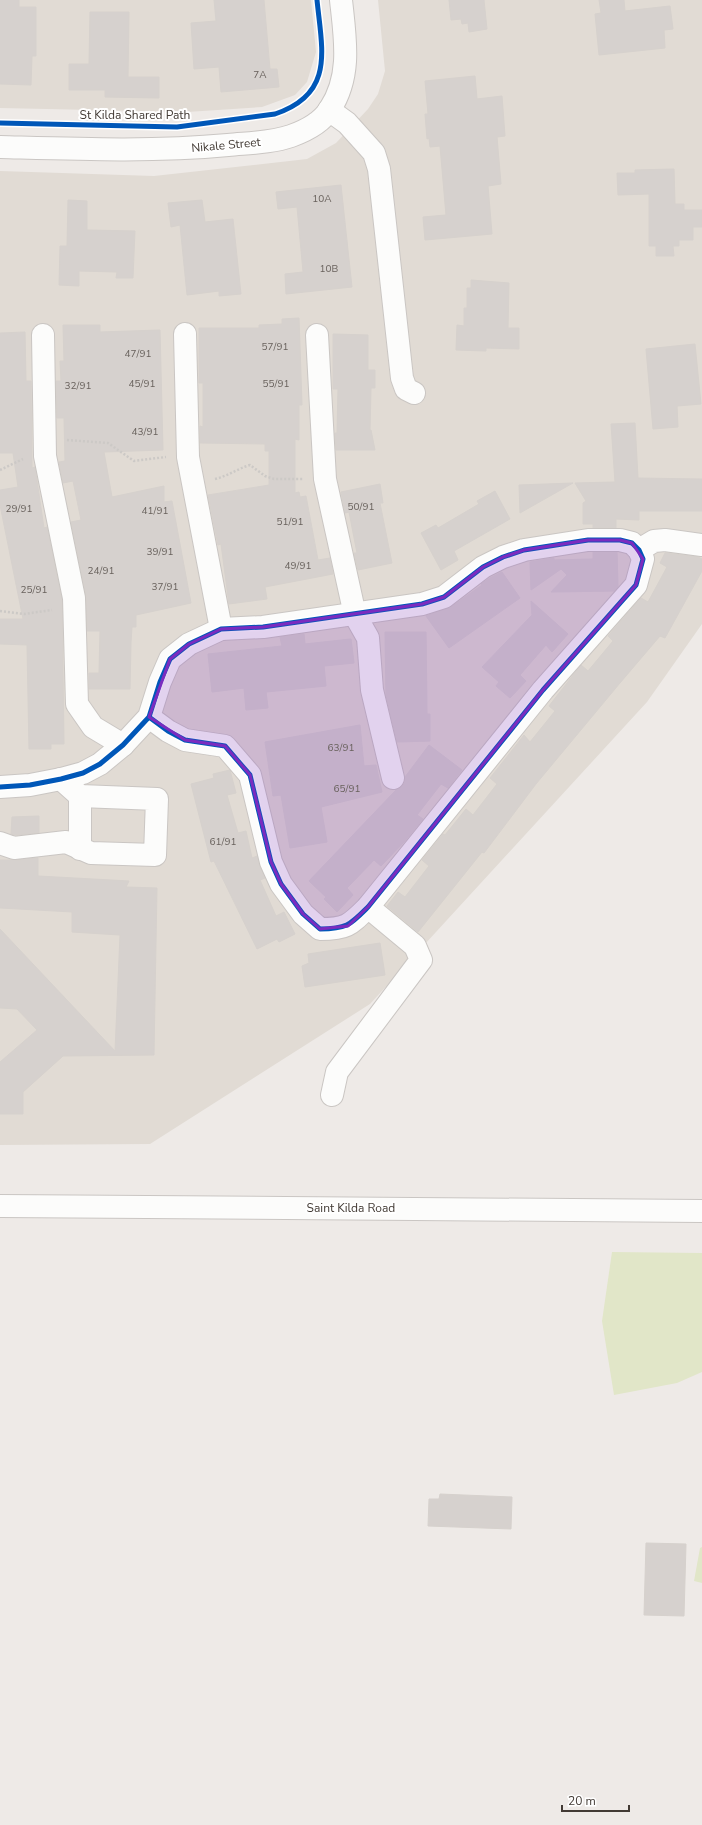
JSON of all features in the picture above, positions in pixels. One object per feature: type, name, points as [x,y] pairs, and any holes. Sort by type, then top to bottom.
[{"type":"street","name":"Nikale Street","points":[[0,147],[113,150],[181,149],[271,141],[289,137],[307,129],[329,110],[339,92],[346,68],[346,47],[341,0]]},
{"type":"street","points":[[329,110],[347,123],[374,153],[379,169],[402,378],[406,389],[414,393]]},
{"type":"street","points":[[185,334],[188,455],[221,630]]},
{"type":"street","points":[[43,335],[45,456],[74,598],[77,704],[93,728],[123,745]]},
{"type":"street","points":[[317,335],[325,479],[355,615],[368,638],[372,690],[393,778]]},
{"type":"street","points":[[0,787],[30,785],[61,779],[83,773],[100,764],[123,745],[149,717],[160,682],[170,659],[189,644],[221,630],[263,627],[355,615],[422,604],[444,597],[483,567],[503,557],[524,550],[588,540],[620,540],[632,543],[639,550],[643,559],[636,584],[543,690],[368,907],[348,926],[333,929],[320,929],[303,914],[281,884],[271,862],[250,774],[225,746],[185,740],[168,731],[149,717]]},
{"type":"street","points":[[639,550],[654,541],[664,540],[702,545]]},
{"type":"street","points":[[0,843],[14,848],[66,842],[91,853],[155,855],[157,798],[80,796],[61,779]]},
{"type":"street","points":[[80,796],[80,848]]},
{"type":"street","points":[[332,1095],[337,1072],[421,960],[416,946],[368,907]]},
{"type":"street","name":"Saint Kilda Road","points":[[0,1206],[702,1211]]},
{"type":"path","points":[[45,442],[74,440],[108,443],[134,461],[188,455]]},
{"type":"path","points":[[193,484],[228,476],[240,468],[250,465],[265,476],[274,479],[325,479]]},
{"type":"path","points":[[0,611],[24,614],[74,607]]},
{"type":"highlighted area","points":[[588,540],[620,540],[632,543],[643,559],[636,585],[543,690],[368,907],[348,926],[320,929],[303,914],[281,884],[271,862],[250,775],[225,746],[185,740],[149,717],[170,659],[189,644],[221,629],[263,627],[422,604],[444,597],[483,567],[503,557],[524,550]]},
{"type":"shaded area","points":[[0,0],[311,0],[316,52],[307,82],[295,95],[262,107],[187,112],[0,108]]},
{"type":"shaded area","points":[[378,0],[702,0],[702,624],[647,702],[370,1004],[150,1144],[0,1145],[0,171],[154,176],[307,159],[336,143],[368,109],[378,94],[385,71]]},
{"type":"green space","points":[[612,1252],[702,1253],[702,1372],[677,1383],[614,1395],[602,1321]]},
{"type":"green space","points":[[702,1547],[702,1583],[694,1581],[700,1548]]},
{"type":"building","points":[[0,0],[19,0],[19,7],[36,7],[36,56],[32,56],[31,85],[0,84]]},
{"type":"building","points":[[214,0],[264,0],[270,69],[277,69],[279,87],[221,92],[219,67],[194,69],[191,23],[216,21]]},
{"type":"building","points":[[449,0],[484,0],[487,29],[469,32],[468,23],[462,24],[461,19],[451,20]]},
{"type":"building","points":[[599,0],[624,0],[625,11],[670,6],[673,29],[664,30],[665,48],[599,55],[595,14],[601,13]]},
{"type":"building","points":[[90,12],[129,12],[128,77],[159,77],[159,98],[105,97],[105,90],[69,90],[69,64],[89,64]]},
{"type":"building","points":[[475,76],[477,99],[502,96],[505,136],[497,137],[501,184],[488,186],[492,234],[425,240],[423,217],[446,215],[440,146],[430,147],[429,138],[427,139],[425,114],[428,114],[425,81]]},
{"type":"building","points":[[674,169],[675,204],[684,204],[684,210],[702,210],[702,227],[693,227],[693,240],[679,240],[679,246],[673,246],[674,256],[656,256],[656,246],[649,246],[649,194],[618,195],[617,173],[635,173],[635,170]]},
{"type":"building","points":[[341,185],[352,287],[286,294],[285,274],[303,272],[297,207],[278,209],[276,192]]},
{"type":"building","points":[[68,200],[87,201],[87,230],[135,231],[133,278],[116,278],[117,272],[79,271],[79,286],[59,285],[60,246],[67,246]]},
{"type":"building","points":[[202,200],[205,222],[233,219],[241,294],[219,296],[219,291],[187,295],[180,225],[171,227],[168,203]]},
{"type":"building","points":[[471,280],[509,283],[508,328],[519,328],[519,349],[486,348],[486,351],[456,350],[457,325],[464,326],[464,308],[467,308],[467,288],[471,288]]},
{"type":"building","points":[[299,318],[302,405],[299,405],[299,440],[295,439],[295,493],[299,492],[300,497],[306,496],[318,560],[330,558],[333,574],[265,587],[267,599],[229,604],[221,544],[218,545],[208,495],[269,485],[269,451],[265,451],[265,444],[200,443],[200,426],[203,427],[203,383],[199,383],[199,328],[259,328],[259,325],[282,324],[282,319]]},
{"type":"building","points":[[63,325],[100,325],[100,332],[160,330],[163,450],[104,452],[112,497],[164,486],[164,502],[172,501],[191,603],[136,615],[136,627],[132,627],[130,689],[89,689],[89,673],[99,673],[100,631],[87,631],[86,596],[71,522],[81,520],[73,481],[63,483],[59,462],[65,461],[64,418],[57,418],[56,381],[61,381],[60,361],[64,361]]},
{"type":"building","points":[[25,332],[26,381],[31,381],[32,468],[35,467],[44,528],[47,527],[62,599],[64,744],[51,744],[51,749],[29,749],[27,645],[0,644],[0,619],[23,619],[0,505],[0,490],[18,487],[13,453],[0,453],[0,333]]},
{"type":"building","points":[[333,334],[368,335],[368,370],[375,370],[375,388],[371,388],[370,430],[375,450],[336,450],[335,433],[337,433],[338,389],[333,389]]},
{"type":"building","points":[[695,344],[701,404],[677,406],[678,427],[653,429],[646,349]]},
{"type":"building","points":[[635,423],[638,478],[702,479],[702,511],[639,511],[639,520],[616,519],[616,528],[593,528],[593,524],[583,524],[583,503],[586,501],[575,483],[615,482],[611,424]]},
{"type":"building","points":[[573,483],[520,513],[519,485]]},
{"type":"building","points":[[380,484],[383,503],[380,503],[392,563],[358,570],[354,553],[357,553],[349,512],[345,513],[341,492]]},
{"type":"building","points":[[495,491],[510,519],[454,551],[458,560],[441,570],[421,533],[436,525],[438,528],[479,504],[477,501]]},
{"type":"building","points":[[593,552],[617,552],[618,587],[614,591],[551,592],[567,575],[561,569],[531,590],[530,562],[554,558],[554,560],[593,559]]},
{"type":"building","points":[[665,553],[698,557],[702,559],[702,571],[665,638],[660,636],[620,683],[536,784],[484,853],[482,852],[418,932],[387,906],[398,892],[405,897],[429,866],[422,860],[466,809],[473,815],[497,784],[490,778],[524,735],[530,742],[555,711],[549,706],[581,665],[588,671],[613,641],[608,636],[641,598],[648,602],[667,567],[660,563]]},
{"type":"building","points":[[502,572],[520,598],[449,648],[426,616],[451,607],[482,585],[481,584]]},
{"type":"building","points":[[531,601],[568,634],[552,652],[546,645],[520,675],[526,681],[510,698],[496,686],[499,682],[482,667],[532,615]]},
{"type":"building","points":[[385,632],[426,632],[427,714],[430,714],[430,741],[397,742],[386,695]]},
{"type":"building","points":[[304,634],[305,644],[351,639],[354,663],[324,666],[326,686],[266,692],[268,708],[246,710],[244,688],[212,692],[208,654],[282,646],[280,637]]},
{"type":"building","points":[[360,725],[364,766],[376,765],[382,792],[321,807],[327,842],[290,848],[281,795],[273,796],[265,742]]},
{"type":"building","points":[[429,745],[462,770],[448,788],[441,784],[417,815],[423,819],[381,866],[374,860],[347,888],[353,895],[337,912],[324,899],[326,897],[309,881],[397,789],[402,787],[405,782],[405,777]]},
{"type":"building","points":[[230,770],[236,793],[227,795],[238,833],[246,831],[252,858],[257,856],[265,878],[260,880],[276,916],[284,912],[295,934],[279,942],[277,939],[257,949],[214,861],[211,862],[191,784],[214,778],[213,774]]},
{"type":"building","points":[[39,816],[39,833],[11,834],[12,817]]},
{"type":"building","points":[[38,858],[38,876],[129,881],[126,887],[157,888],[154,1055],[63,1056],[23,1092],[23,1114],[0,1114],[0,1062],[37,1030],[17,1009],[0,1008],[0,929],[115,1051],[120,935],[72,932],[72,912],[0,908],[0,860]]},
{"type":"building","points":[[380,943],[385,975],[305,987],[302,966],[309,963],[308,954]]},
{"type":"building","points":[[440,1494],[512,1497],[511,1529],[428,1526],[429,1499],[439,1499]]},
{"type":"building","points":[[646,1543],[686,1544],[684,1616],[644,1615]]},
{"type":"cycle path","name":"St Kilda Shared Path","points":[[0,123],[177,127],[275,114],[294,105],[308,95],[316,82],[322,53],[317,0]]},
{"type":"cycle path","points":[[0,787],[30,785],[61,779],[83,773],[100,764],[123,745],[149,717],[160,682],[170,659],[189,644],[221,629],[263,627],[422,604],[444,597],[483,567],[503,557],[524,550],[588,540],[620,540],[632,543],[639,550],[643,559],[636,585],[543,690],[368,907],[352,922],[342,927],[320,929],[303,914],[281,884],[271,862],[250,775],[225,746],[185,740],[168,731],[149,717]]}]
